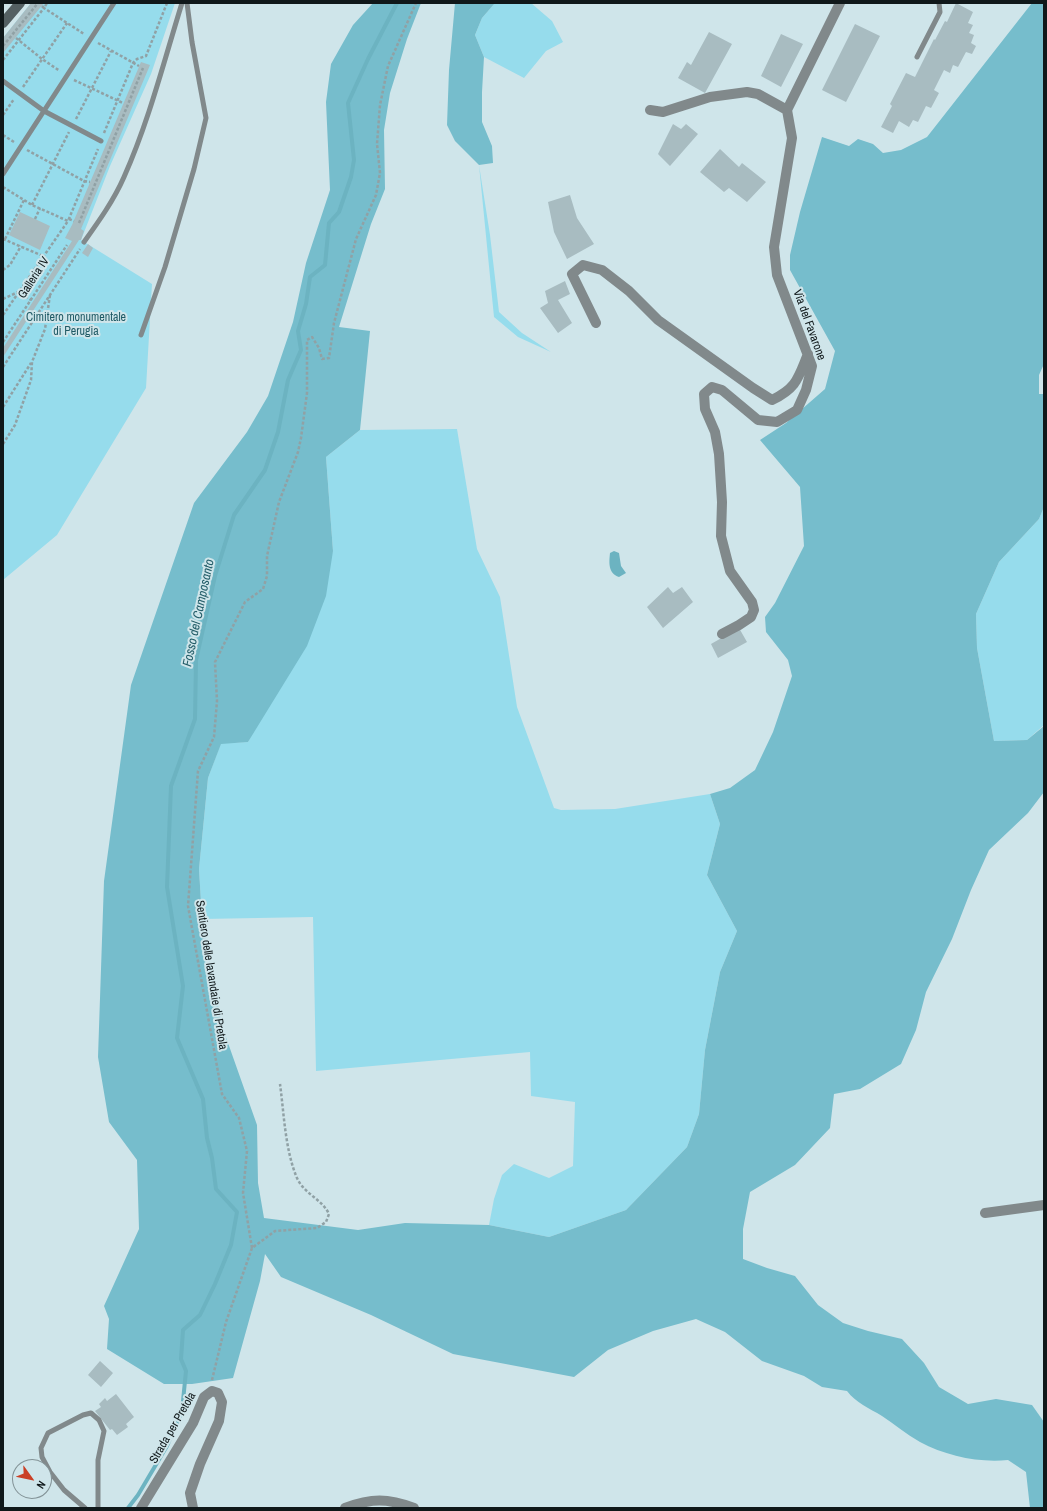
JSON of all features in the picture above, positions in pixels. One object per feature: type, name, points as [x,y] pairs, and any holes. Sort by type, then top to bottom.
[{"type":"street","points":[[3,24],[20,3]]},
{"type":"street","points":[[650,110],[663,112],[710,97],[747,92],[758,94],[787,110],[840,3]]},
{"type":"street","name":"Via del Favarone","points":[[722,634],[751,617],[754,610],[752,602],[730,571],[721,536],[722,502],[719,454],[715,432],[705,410],[704,394],[712,387],[722,390],[758,420],[777,422],[797,410],[806,390],[812,366],[777,275],[774,247],[792,138],[787,110]]},
{"type":"street","points":[[596,323],[572,274],[583,265],[602,270],[628,291],[658,320],[752,388],[772,400],[785,394],[796,382],[808,354]]},
{"type":"street","points":[[985,1213],[1044,1205]]},
{"type":"street","name":"Strada per Pretola","points":[[141,1508],[193,1423],[204,1397],[212,1391],[218,1393],[222,1402],[219,1421],[200,1464],[190,1493],[193,1508]]},
{"type":"street","points":[[345,1508],[360,1502],[385,1500],[414,1508]]},
{"type":"lane","points":[[3,174],[114,3]]},
{"type":"lane","points":[[84,242],[105,213],[124,177],[150,107],[182,3]]},
{"type":"lane","points":[[141,335],[165,267],[194,169],[206,118],[192,42],[187,3]]},
{"type":"lane","points":[[917,58],[940,12],[939,3]]},
{"type":"lane","points":[[3,81],[44,111],[101,141]]},
{"type":"lane","points":[[85,1508],[64,1490],[50,1472],[42,1458],[41,1448],[48,1434],[82,1415],[92,1413],[99,1420],[104,1431],[98,1460],[98,1508]]},
{"type":"path","points":[[3,46],[38,3]]},
{"type":"path","points":[[3,60],[47,3]]},
{"type":"path","points":[[3,315],[68,220],[133,63],[137,59],[146,56],[167,3]]},
{"type":"path","name":"Sentiero delle lavandaie di Pretola","points":[[252,1248],[243,1194],[247,1151],[239,1118],[222,1094],[188,906],[198,771],[214,737],[217,701],[215,662],[245,602],[263,588],[268,576],[267,556],[279,502],[298,452],[301,438],[307,393],[307,340],[312,337],[319,348],[322,359],[329,358],[334,323],[356,239],[376,195],[380,173],[377,144],[380,105],[388,66],[416,3]]},
{"type":"path","points":[[42,6],[91,39],[139,66]]},
{"type":"path","points":[[3,115],[67,23]]},
{"type":"path","points":[[16,38],[19,41]]},
{"type":"path","points":[[79,223],[143,68]]},
{"type":"path","points":[[118,102],[123,103]]},
{"type":"path","points":[[3,135],[21,147],[84,181],[90,182]]},
{"type":"path","points":[[3,187],[40,208],[68,220],[74,220]]},
{"type":"path","points":[[24,200],[4,239],[43,256]]},
{"type":"path","points":[[35,219],[40,208]]},
{"type":"path","points":[[3,367],[84,242]]},
{"type":"path","name":"Galleria IV","points":[[3,342],[67,245]]},
{"type":"path","points":[[3,270],[10,265],[21,246]]},
{"type":"path","points":[[18,292],[30,300]]},
{"type":"path","points":[[3,299],[18,292]]},
{"type":"path","points":[[3,406],[32,362],[45,329],[50,295]]},
{"type":"path","points":[[3,444],[15,425],[31,380],[32,362]]},
{"type":"path","points":[[212,1391],[212,1380],[226,1322],[252,1248],[275,1231],[317,1228],[326,1222],[329,1214],[325,1206],[309,1194],[298,1178],[289,1147],[280,1084]]},
{"type":"green space","name":"Cimitero monumentale di Perugia","points":[[31,3],[175,3],[151,74],[110,166],[81,240],[152,284],[146,388],[57,535],[3,580],[3,38]]},
{"type":"green space","points":[[495,3],[531,3],[552,21],[563,42],[546,51],[524,78],[484,57],[475,35],[482,18]]},
{"type":"green space","points":[[479,165],[490,235],[499,312],[522,333],[551,352],[518,337],[494,317]]},
{"type":"green space","points":[[457,429],[477,549],[500,597],[517,707],[554,808],[561,810],[615,809],[710,794],[720,824],[707,875],[737,931],[720,972],[705,1050],[699,1114],[687,1147],[626,1210],[549,1237],[489,1225],[494,1199],[502,1175],[514,1164],[549,1178],[573,1166],[575,1102],[531,1096],[530,1052],[316,1071],[313,917],[202,919],[199,869],[208,778],[221,743],[248,742],[333,551],[326,457],[360,430]]},
{"type":"green space","points":[[1044,507],[1044,725],[1027,740],[994,741],[977,648],[976,614],[999,562],[1039,519]]},
{"type":"shaded area","points":[[373,3],[421,3],[407,39],[390,93],[384,130],[385,189],[371,224],[339,327],[370,331],[360,430],[326,457],[333,551],[326,596],[307,646],[248,742],[221,744],[208,778],[199,869],[202,919],[222,1026],[257,1125],[258,1183],[264,1218],[358,1230],[405,1223],[489,1225],[549,1237],[626,1210],[687,1147],[699,1114],[705,1050],[720,972],[737,931],[707,875],[720,824],[710,794],[730,788],[755,770],[773,732],[792,676],[788,660],[766,632],[765,617],[775,603],[804,546],[800,487],[760,440],[786,423],[825,389],[835,351],[790,270],[790,255],[800,212],[822,137],[849,146],[858,139],[873,144],[883,153],[901,150],[927,137],[1032,3],[1044,3],[1044,364],[1039,375],[1039,394],[1044,394],[1044,507],[1039,519],[999,562],[976,614],[977,648],[994,741],[1027,740],[1044,726],[1044,792],[1028,813],[989,850],[971,890],[952,939],[926,992],[916,1030],[901,1064],[860,1089],[834,1094],[830,1128],[795,1165],[750,1192],[743,1229],[743,1259],[795,1276],[818,1305],[843,1323],[902,1339],[924,1363],[939,1387],[968,1404],[996,1399],[1032,1405],[1044,1422],[1044,1508],[1030,1508],[1026,1472],[1008,1460],[997,1461],[974,1459],[952,1455],[930,1447],[915,1439],[859,1402],[847,1391],[822,1387],[804,1376],[762,1361],[725,1332],[696,1319],[653,1331],[608,1350],[574,1377],[453,1354],[371,1315],[281,1277],[265,1254],[260,1281],[233,1378],[192,1384],[164,1384],[107,1349],[109,1319],[104,1306],[139,1229],[137,1160],[109,1122],[98,1057],[104,881],[131,685],[194,503],[247,432],[268,396],[293,322],[306,263],[330,190],[326,102],[331,64],[353,25]]},
{"type":"shaded area","points":[[455,3],[495,3],[482,18],[475,35],[484,57],[482,122],[492,146],[493,163],[479,165],[455,141],[447,125],[449,70]]},
{"type":"shaded area","points":[[614,551],[619,553],[621,566],[626,573],[619,577],[613,573],[610,567],[610,553]]},
{"type":"building","points":[[31,3],[44,3],[3,53],[3,38]]},
{"type":"building","points":[[956,3],[973,12],[968,23],[973,25],[969,33],[974,35],[971,43],[976,46],[972,54],[966,52],[958,67],[953,65],[950,73],[944,70],[934,90],[939,93],[931,108],[926,106],[918,122],[913,120],[909,127],[899,121],[893,133],[881,127],[892,106],[890,104],[906,73],[915,77],[934,39],[935,40],[945,21],[947,22]]},
{"type":"building","points":[[855,24],[880,36],[846,102],[822,90]]},
{"type":"building","points":[[709,32],[732,44],[705,93],[678,78],[687,62],[691,65]]},
{"type":"building","points":[[781,34],[803,44],[781,87],[761,76]]},
{"type":"building","points":[[141,62],[150,65],[81,229],[84,231],[81,240],[79,240],[3,357],[3,348],[72,241],[65,238],[72,225]]},
{"type":"building","points":[[673,124],[681,129],[686,124],[698,134],[670,166],[658,154]]},
{"type":"building","points":[[720,149],[739,167],[742,163],[766,182],[747,202],[729,188],[724,192],[700,172]]},
{"type":"building","points":[[570,195],[577,218],[594,244],[567,259],[554,232],[548,202]]},
{"type":"building","points":[[20,212],[50,226],[40,250],[9,235]]},
{"type":"building","points":[[88,244],[93,248],[88,257],[82,253]]},
{"type":"building","points":[[565,281],[570,294],[558,300],[572,323],[558,333],[540,308],[548,303],[545,291]]},
{"type":"building","points":[[668,587],[673,593],[682,587],[693,602],[663,628],[647,607]]},
{"type":"building","points":[[739,628],[747,642],[718,658],[711,644]]},
{"type":"building","points":[[100,1361],[113,1373],[101,1387],[88,1375]]},
{"type":"building","points":[[116,1394],[134,1417],[126,1424],[128,1427],[117,1435],[112,1429],[110,1430],[95,1411],[101,1407],[99,1404],[105,1398],[107,1401]]},
{"type":"waterway","name":"Fosso del Camposanto","points":[[128,1508],[138,1495],[167,1446],[182,1411],[186,1371],[181,1359],[183,1330],[200,1315],[215,1284],[231,1245],[237,1212],[216,1189],[212,1158],[207,1138],[203,1099],[177,1038],[183,986],[167,887],[171,786],[195,719],[196,660],[215,576],[234,515],[265,470],[278,432],[288,380],[301,350],[298,331],[306,304],[310,277],[325,265],[329,223],[339,212],[351,177],[354,160],[348,103],[368,59],[397,3]]}]
